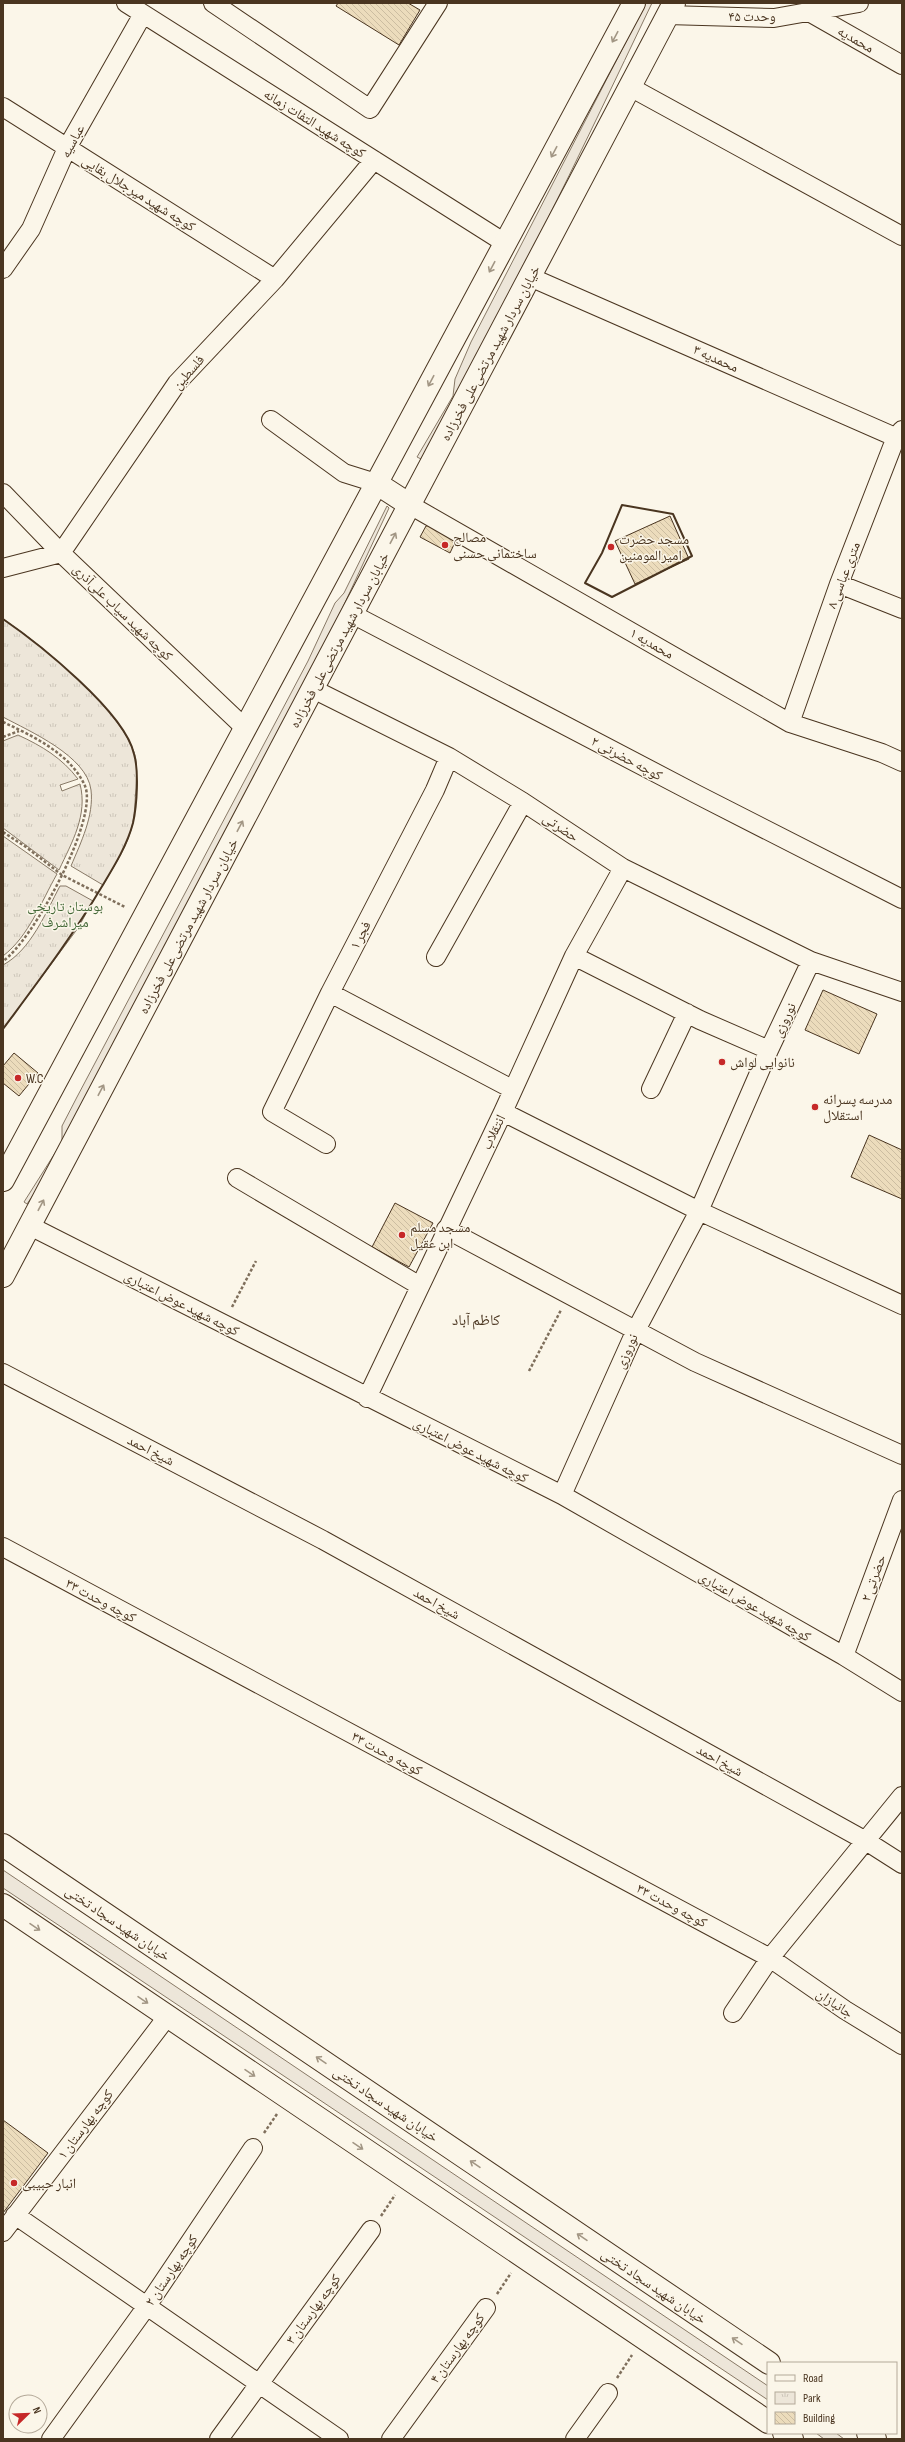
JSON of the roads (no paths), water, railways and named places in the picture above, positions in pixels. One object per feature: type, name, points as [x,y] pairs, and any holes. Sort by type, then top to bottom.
[{"type":"main road","points":[[3,1180],[634,3]]},
{"type":"main road","name":"خیابان سردار شهید مرتضی‌علی فخرزاده","points":[[3,1276],[671,9]]},
{"type":"main road","points":[[376,483],[410,505]]},
{"type":"main road","name":"خیابان شهید سجاد تختی","points":[[3,1845],[768,2362]]},
{"type":"main road","points":[[3,1905],[767,2421]]},
{"type":"street","name":"کوچه شهید التفات زمانه","points":[[126,3],[505,244]]},
{"type":"street","points":[[214,3],[370,109],[436,4]]},
{"type":"street","name":"وحدت ۴۵","points":[[671,9],[774,18],[859,3]]},
{"type":"street","name":"محمدیه","points":[[809,12],[902,66]]},
{"type":"street","name":"عباسیه","points":[[3,269],[31,229],[68,148],[143,14]]},
{"type":"street","points":[[630,87],[902,236]]},
{"type":"street","name":"کوچه شهید میرجلال بقایی","points":[[3,107],[275,278]]},
{"type":"street","name":"فلسطین","points":[[61,553],[177,383],[275,278],[374,160]]},
{"type":"street","name":"محمدیه ۳","points":[[530,277],[900,435]]},
{"type":"street","points":[[271,420],[344,473],[376,483]]},
{"type":"street","name":"۸ متری عباسی","points":[[790,722],[839,584],[900,435]]},
{"type":"street","name":"کوچه شهید سیاب علی‌آذری","points":[[3,493],[61,553],[245,728]]},
{"type":"street","name":"محمدیه ۱","points":[[410,505],[790,722],[882,753],[902,762]]},
{"type":"street","points":[[3,568],[61,553]]},
{"type":"street","points":[[839,584],[902,609]]},
{"type":"street","name":"کوچه حضرتی ۲","points":[[352,614],[688,790],[902,899]]},
{"type":"street","name":"حضرتی","points":[[313,689],[449,757],[523,802],[623,868],[811,961],[902,992]]},
{"type":"street","name":"فجر ۱","points":[[326,1144],[272,1112],[330,993],[435,790],[449,757]]},
{"type":"street","points":[[436,957],[523,802]]},
{"type":"street","name":"انتقلاب","points":[[367,1398],[446,1229],[503,1112],[512,1089],[574,956],[623,868]]},
{"type":"street","points":[[574,956],[687,1013],[769,1050]]},
{"type":"street","name":"نوروزی","points":[[562,1496],[635,1332],[699,1211],[769,1050],[811,961]]},
{"type":"street","points":[[330,993],[512,1089]]},
{"type":"street","points":[[651,1088],[687,1013]]},
{"type":"street","points":[[503,1112],[699,1211],[902,1305]]},
{"type":"street","points":[[237,1178],[420,1286]]},
{"type":"street","name":"کوچه شهید عوض اعتباری","points":[[30,1226],[562,1496],[844,1656],[902,1692]]},
{"type":"street","points":[[446,1229],[635,1332],[767,1396],[902,1455]]},
{"type":"street","name":"شیخ احمد","points":[[3,1373],[323,1540],[866,1841],[902,1864]]},
{"type":"street","name":"حضرتی ۲","points":[[844,1656],[902,1500]]},
{"type":"street","name":"کوچه وحدت ۳۳","points":[[3,1548],[770,1958]]},
{"type":"street","points":[[733,2013],[770,1958],[902,1796]]},
{"type":"street","name":"جانبازان","points":[[770,1958],[845,2010],[902,2045]]},
{"type":"street","name":"کوچه بهارستان ۱","points":[[3,2232],[167,2016]]},
{"type":"street","name":"کوچه بهارستان ۲","points":[[51,2439],[147,2306],[253,2148]]},
{"type":"street","points":[[16,2215],[339,2439]]},
{"type":"street","name":"کوچه بهارستان ۳","points":[[219,2439],[370,2230]]},
{"type":"street","name":"کوچه بهارستان ۴","points":[[391,2439],[486,2308]]},
{"type":"street","points":[[575,2439],[608,2393]]},
{"type":"place","name":"مصالح ساختمانی حسنی","points":[[445,545]]},
{"type":"place","name":"مسجد حضرت امیرالمومنین","points":[[611,547]]},
{"type":"place","name":"نانوایی لواش","points":[[722,1062]]},
{"type":"place","name":"W.C","points":[[18,1078]]},
{"type":"place","name":"مدرسه پسرانه استقلال","points":[[815,1107]]},
{"type":"place","name":"مسجد مسلم ابن عقیل","points":[[402,1235]]},
{"type":"place","name":"انبار حبیبی","points":[[14,2183]]},
{"type":"district","name":"کاظم آباد","points":[[476,1320]]},
{"type":"park label","name":"بوستان تاریخی میراشرف","points":[[65,914]]}]
